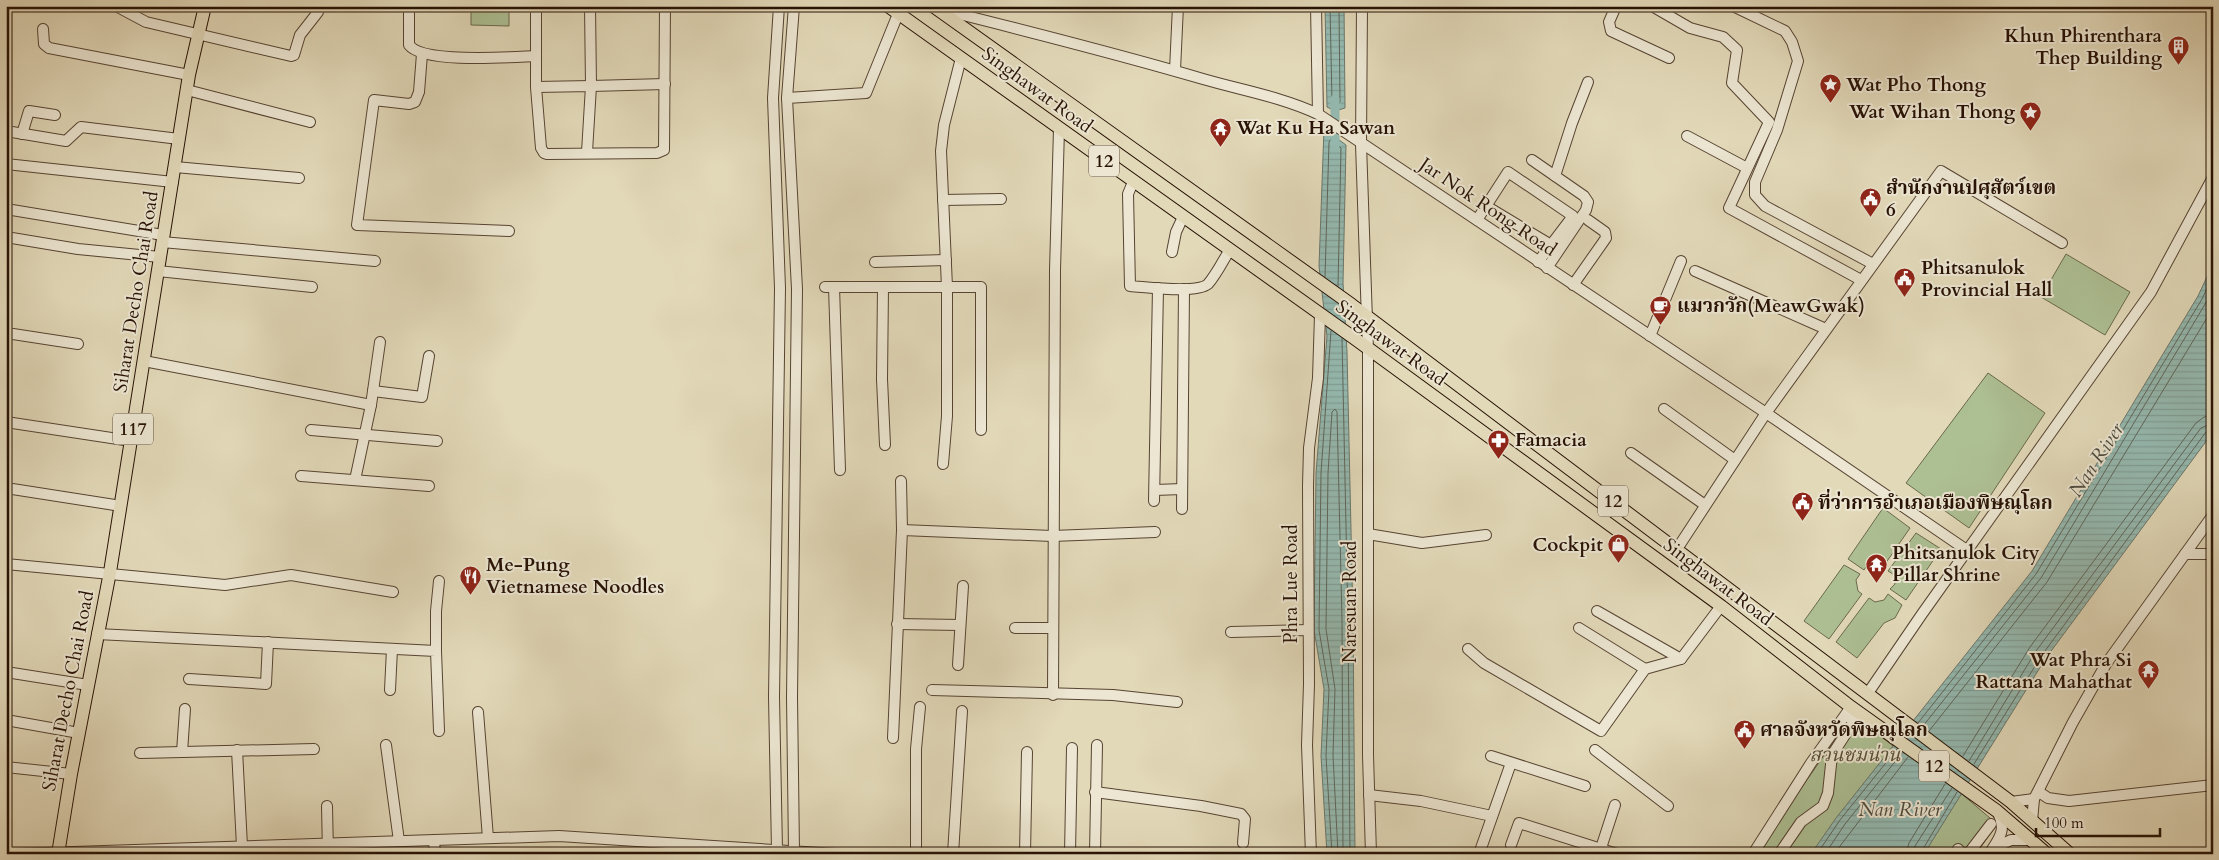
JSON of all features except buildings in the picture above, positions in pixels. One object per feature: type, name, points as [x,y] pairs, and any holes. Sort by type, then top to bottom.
[{"type":"main road","name":"Siharat Decho Chai Road","points":[[58,852],[110,572],[189,74],[205,6]]},
{"type":"main road","name":"Singhawat Road","points":[[934,7],[1352,305],[1871,696]]},
{"type":"main road","name":"Singhawat Road","points":[[893,10],[1229,251],[1354,338],[1720,606],[1849,711],[1866,718],[2000,816]]},
{"type":"main road","points":[[1665,566],[1677,549]]},
{"type":"main road","name":"12","points":[[1871,696],[2011,802],[2070,854]]},
{"type":"main road","name":"12","points":[[2000,816],[2047,854]]},
{"type":"street","points":[[116,6],[146,22],[291,56],[294,55],[303,30],[318,12]]},
{"type":"street","points":[[409,6],[409,45],[422,54],[474,57],[536,56]]},
{"type":"street","points":[[536,6],[536,87],[543,152],[547,154],[663,151],[665,145],[665,6]]},
{"type":"street","points":[[587,152],[590,86],[590,6]]},
{"type":"street","points":[[777,850],[774,697],[780,288],[773,98],[779,6]]},
{"type":"street","points":[[794,6],[787,98],[797,289],[792,698],[794,851]]},
{"type":"street","points":[[1175,70],[1178,6]]},
{"type":"street","points":[[1316,6],[1318,114]]},
{"type":"street","name":"Naresuan Road","points":[[1362,6],[1361,144],[1365,315],[1368,350],[1369,794],[1371,854]]},
{"type":"street","points":[[1616,6],[1609,22],[1611,31],[1669,58]]},
{"type":"street","points":[[1652,6],[1666,10],[1690,28],[1723,36],[1736,50],[1732,83],[1769,122],[1729,208],[1862,280]]},
{"type":"street","points":[[1733,6],[1785,31],[1792,42],[1798,61],[1777,130],[1755,182],[1755,195],[1765,206],[1873,264]]},
{"type":"street","name":"Jar Nok Rong Road","points":[[934,7],[986,19],[1175,70],[1298,105],[1318,114],[1766,413],[1968,551]]},
{"type":"street","points":[[787,98],[865,93],[870,86],[893,10]]},
{"type":"street","points":[[43,29],[44,44],[49,48],[189,74]]},
{"type":"street","points":[[422,54],[418,99],[409,104],[374,100],[357,225],[509,231]]},
{"type":"street","points":[[943,464],[947,416],[947,287],[942,151],[944,125],[960,58]]},
{"type":"street","points":[[1556,176],[1572,123],[1588,82]]},
{"type":"street","points":[[536,87],[665,84]]},
{"type":"street","points":[[187,90],[310,122]]},
{"type":"street","points":[[22,134],[29,111],[55,115]]},
{"type":"street","points":[[6,131],[66,141],[81,127],[179,139]]},
{"type":"street","points":[[1053,695],[1052,536],[1055,270],[1059,129]]},
{"type":"street","points":[[1687,136],[1747,168]]},
{"type":"street","points":[[1532,160],[1584,196],[1588,204],[1543,265]]},
{"type":"street","points":[[6,164],[173,182]]},
{"type":"street","points":[[175,167],[299,178]]},
{"type":"street","points":[[1477,220],[1508,172],[1573,216],[1551,245],[1543,265]]},
{"type":"street","points":[[1677,549],[1766,413],[1940,172],[2062,243]]},
{"type":"street","points":[[1871,696],[1922,614],[2151,292],[2213,177]]},
{"type":"street","points":[[1133,182],[1128,194],[1130,286],[1200,288],[1206,284],[1229,251]]},
{"type":"street","points":[[943,200],[1001,199]]},
{"type":"street","points":[[1486,206],[1551,245]]},
{"type":"street","points":[[6,209],[163,238],[375,261]]},
{"type":"street","points":[[1172,252],[1176,232],[1183,217]]},
{"type":"street","points":[[1573,285],[1606,238],[1605,232],[1588,220]]},
{"type":"street","points":[[6,237],[78,249],[160,257]]},
{"type":"street","points":[[875,262],[946,260]]},
{"type":"street","points":[[1650,336],[1681,261]]},
{"type":"street","points":[[158,271],[312,287]]},
{"type":"street","points":[[1695,271],[1826,329]]},
{"type":"street","points":[[884,287],[882,379],[885,445]]},
{"type":"street","points":[[840,470],[829,288],[981,287],[981,430]]},
{"type":"street","points":[[1154,501],[1158,288]]},
{"type":"street","points":[[1182,509],[1184,289]]},
{"type":"street","name":"Phra Lue Road","points":[[1311,854],[1307,745],[1308,486],[1309,448],[1318,378],[1320,315]]},
{"type":"street","points":[[7,335],[78,344]]},
{"type":"street","points":[[355,480],[371,404],[380,342]]},
{"type":"street","points":[[373,391],[422,397],[429,356]]},
{"type":"street","points":[[144,361],[371,404]]},
{"type":"street","points":[[1664,409],[1735,460]]},
{"type":"street","points":[[6,422],[131,441]]},
{"type":"street","points":[[311,430],[437,442]]},
{"type":"street","points":[[1630,453],[1706,505]]},
{"type":"street","points":[[301,476],[429,486]]},
{"type":"street","points":[[893,738],[902,530],[901,481]]},
{"type":"street","points":[[6,488],[120,506]]},
{"type":"street","points":[[1155,490],[1182,489]]},
{"type":"street","points":[[2032,821],[2036,796],[2073,722],[2106,664],[2213,515]]},
{"type":"street","points":[[902,530],[1052,536],[1155,532]]},
{"type":"street","points":[[1368,534],[1422,543],[1486,535]]},
{"type":"street","points":[[2185,554],[2213,554]]},
{"type":"street","points":[[6,564],[110,572],[226,585],[291,575],[393,592]]},
{"type":"street","points":[[439,581],[436,611],[439,730]]},
{"type":"street","points":[[958,665],[963,586]]},
{"type":"street","points":[[1468,649],[1484,663],[1601,731],[1645,669],[1681,659],[1720,606]]},
{"type":"street","points":[[1597,611],[1681,659]]},
{"type":"street","points":[[897,624],[960,625]]},
{"type":"street","points":[[1015,628],[1053,628]]},
{"type":"street","points":[[1579,628],[1645,669]]},
{"type":"street","points":[[1231,632],[1308,630]]},
{"type":"street","points":[[97,634],[436,651]]},
{"type":"street","points":[[189,679],[266,684],[268,642]]},
{"type":"street","points":[[390,690],[392,649]]},
{"type":"street","points":[[6,672],[88,685]]},
{"type":"street","points":[[932,690],[1053,695],[1113,695],[1177,702]]},
{"type":"street","points":[[916,854],[916,749],[920,707]]},
{"type":"street","points":[[182,752],[185,709]]},
{"type":"street","points":[[953,854],[962,711]]},
{"type":"street","points":[[1752,854],[1811,763],[1849,711],[1854,721],[1832,755],[1828,793],[1823,806],[1801,822],[1779,854]]},
{"type":"street","points":[[478,712],[488,838]]},
{"type":"street","points":[[6,720],[79,733]]},
{"type":"street","points":[[386,745],[399,841]]},
{"type":"street","points":[[1095,854],[1097,745]]},
{"type":"street","points":[[1070,854],[1072,748]]},
{"type":"street","points":[[140,753],[314,749]]},
{"type":"street","points":[[237,750],[242,846]]},
{"type":"street","points":[[1595,750],[1668,806]]},
{"type":"street","points":[[1025,854],[1027,752]]},
{"type":"street","points":[[1491,756],[1585,786]]},
{"type":"street","points":[[1479,854],[1511,763]]},
{"type":"street","points":[[6,767],[71,774]]},
{"type":"street","points":[[2011,802],[2036,796],[2069,801],[2213,785]]},
{"type":"street","points":[[1095,792],[1201,806],[1240,814],[1245,818],[1244,843]]},
{"type":"street","points":[[1369,794],[1421,801],[1492,816]]},
{"type":"street","points":[[1601,848],[1616,805]]},
{"type":"street","points":[[327,806],[328,849]]},
{"type":"street","points":[[1991,851],[2002,833],[2000,816]]},
{"type":"street","points":[[1511,845],[1519,823],[1617,854]]},
{"type":"street","points":[[1968,854],[1991,824]]},
{"type":"street","points":[[12,854],[242,846],[328,849],[399,841],[559,836],[715,850],[777,850],[836,854]]},
{"type":"street","points":[[434,840],[434,854]]},
{"type":"street","points":[[1991,851],[2011,840],[2031,840]]},
{"type":"street","points":[[1955,854],[1958,849],[1963,854]]},
{"type":"green space","points":[[471,6],[509,6],[509,26],[471,25]]},
{"type":"green space","points":[[2066,254],[2130,292],[2105,335],[2041,297]]},
{"type":"green space","points":[[1988,373],[2045,413],[1969,528],[1906,483]]},
{"type":"green space","points":[[1883,508],[1910,528],[1883,567],[1877,563],[1868,564],[1864,570],[1848,559]]},
{"type":"green space","points":[[1916,533],[1941,549],[1906,600],[1890,589],[1895,584],[1893,574],[1888,571]]},
{"type":"green space","points":[[1844,565],[1860,574],[1856,580],[1858,591],[1862,594],[1829,639],[1804,621]]},
{"type":"green space","points":[[1888,594],[1902,605],[1895,618],[1884,623],[1857,658],[1836,642],[1869,598],[1875,602],[1884,600]]},
{"type":"green space","name":"สวนชมน่าน","points":[[1853,714],[1893,746],[1816,854],[1755,854]]},
{"type":"green space","points":[[1956,789],[1997,824],[1976,854],[1915,854]]},
{"type":"water","points":[[1325,6],[1344,6],[1345,108],[1335,111],[1327,107]]},
{"type":"water","points":[[1324,129],[1346,145],[1343,283],[1347,352],[1353,620],[1355,854],[1327,854],[1321,756],[1324,689],[1314,630],[1316,473],[1327,336],[1319,266]]},
{"type":"water","name":"Nan River","points":[[2213,264],[2213,432],[2046,658],[1924,854],[1811,854],[1836,818],[2032,571],[2198,296]]},
{"type":"waterway","points":[[1335,99],[1335,146]]},
{"type":"place","name":"Khun Phirenthara Thep Building","points":[[2178,66]]},
{"type":"place","name":"Wat Pho Thong","points":[[1830,104]]},
{"type":"place","name":"Wat Wihan Thong","points":[[2031,131]]},
{"type":"place","name":"Wat Ku Ha Sawan","points":[[1220,147]]},
{"type":"place","name":"สำนักงานปศุสัตว์เขต 6","points":[[1870,218]]},
{"type":"place","name":"Phitsanulok Provincial Hall","points":[[1905,298]]},
{"type":"place","name":"แมวกวัก(MeawGwak)","points":[[1661,325]]},
{"type":"place","name":"Famacia","points":[[1499,459]]},
{"type":"place","name":"ที่ว่าการอำเภอเมืองพิษณุโลก","points":[[1802,522]]},
{"type":"place","name":"Cockpit","points":[[1619,564]]},
{"type":"place","name":"Phitsanulok City Pillar Shrine","points":[[1876,583]]},
{"type":"place","name":"Me-Pung Vietnamese Noodles","points":[[470,595]]},
{"type":"place","name":"Wat Phra Si Rattana Mahathat","points":[[2148,690]]},
{"type":"place","name":"ศาลจังหวัดพิษณุโลก","points":[[1744,749]]}]
